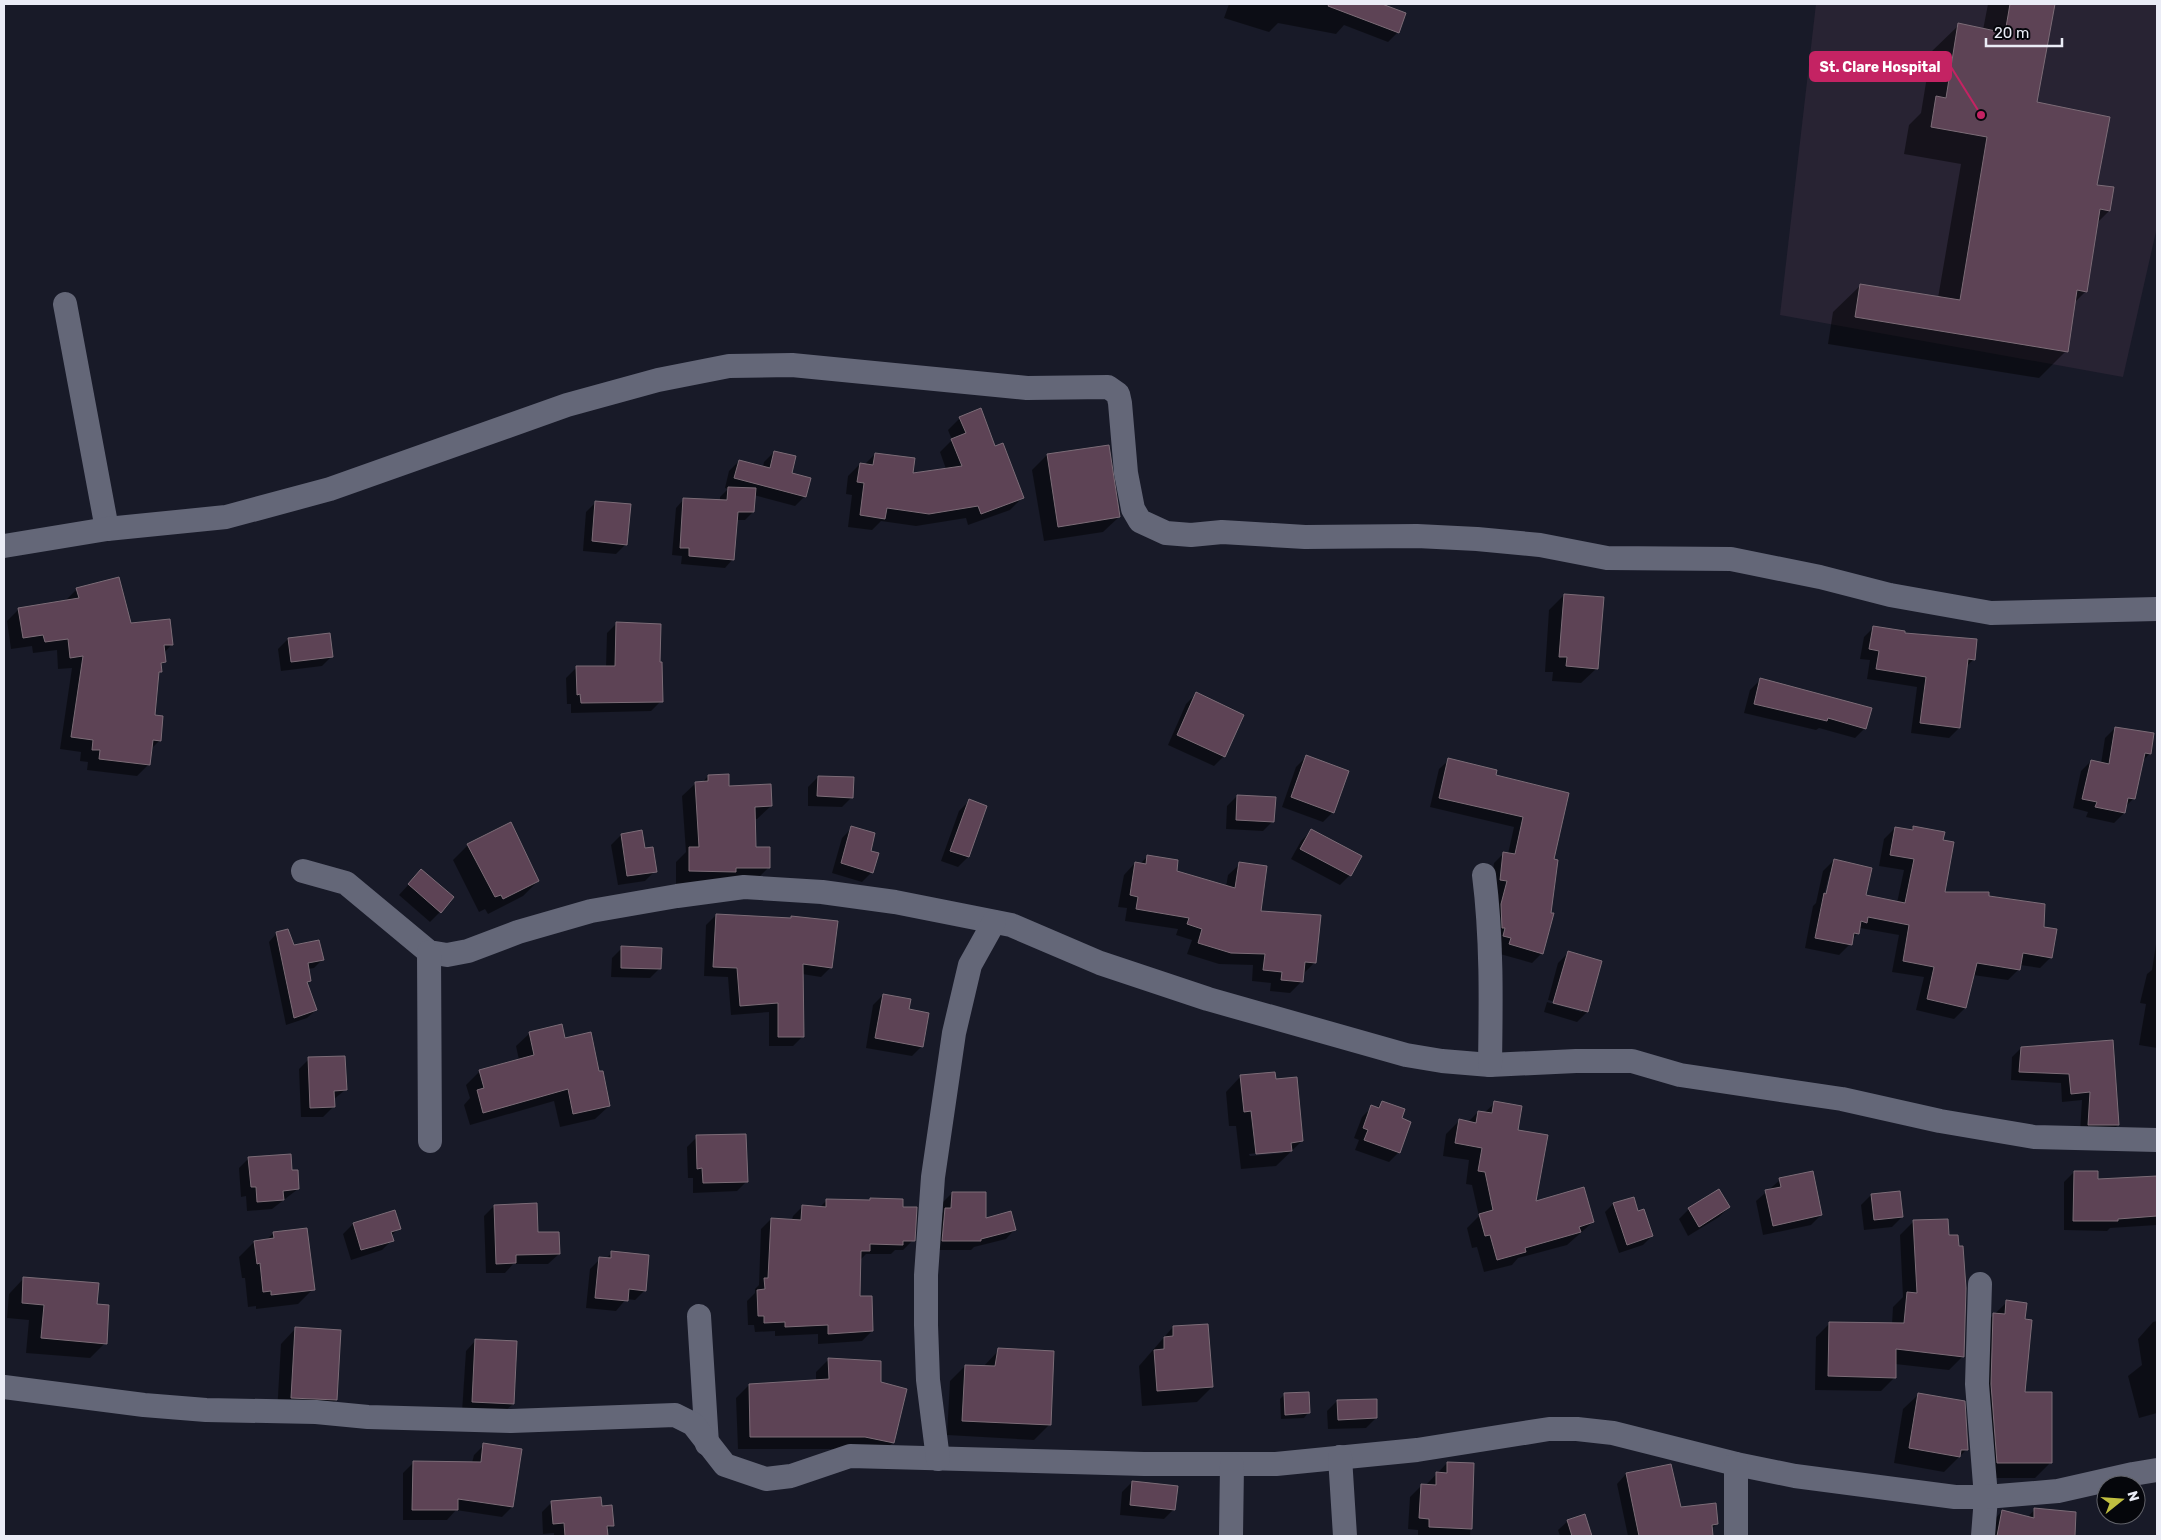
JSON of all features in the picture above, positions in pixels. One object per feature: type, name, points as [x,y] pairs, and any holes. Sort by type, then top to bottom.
[{"type":"street","points":[[65,304],[107,528]]},
{"type":"street","points":[[4,546],[107,528],[226,518],[330,489],[567,405],[658,380],[729,366],[792,365],[1027,388],[1108,387],[1118,394],[1120,403],[1126,474],[1133,509],[1140,521],[1166,533],[1190,535],[1222,532],[1306,537],[1417,536],[1477,539],[1540,545],[1607,558],[1731,559],[1820,576],[1898,597],[1991,613],[2157,609]]},
{"type":"street","points":[[303,871],[346,883],[429,952],[447,955],[468,951],[518,932],[590,911],[677,896],[744,888],[822,892],[886,900],[1011,925],[1100,963],[1208,999],[1406,1055],[1442,1061],[1490,1065],[1576,1061],[1632,1062],[1680,1075],[1842,1100],[1940,1121],[2034,1137],[2157,1140]]},
{"type":"street","points":[[1484,875],[1492,974],[1490,1065]]},
{"type":"street","points":[[938,1459],[929,1388],[926,1325],[926,1275],[934,1177],[958,1016],[970,965],[994,922]]},
{"type":"street","points":[[429,952],[430,1141]]},
{"type":"street","points":[[1980,1284],[1976,1384],[1986,1497],[1983,1536]]},
{"type":"street","points":[[699,1316],[707,1444]]},
{"type":"street","points":[[4,1387],[144,1405],[206,1410],[316,1412],[395,1418],[511,1421],[675,1414],[692,1424],[725,1466],[766,1479],[791,1476],[850,1456],[1232,1465],[1276,1464],[1417,1450],[1549,1429],[1613,1432],[1736,1464],[1795,1476],[1955,1497],[1986,1497],[2058,1491],[2157,1470]]},
{"type":"street","points":[[1340,1457],[1345,1536]]},
{"type":"street","points":[[1736,1464],[1736,1536]]},
{"type":"street","points":[[1231,1536],[1232,1465]]},
{"type":"shaded area","points":[[1816,4],[2157,4],[2157,227],[2123,377],[1780,315]]},
{"type":"building","points":[[1329,4],[1382,4],[1406,13],[1399,33],[1328,6]]},
{"type":"building","points":[[2010,4],[2055,4],[2037,102],[2110,117],[2097,185],[2114,187],[2110,211],[2100,209],[2087,292],[2077,290],[2068,352],[1855,317],[1860,284],[1960,300],[1987,137],[1931,127],[1936,96],[1946,98],[1958,23],[2005,33]]},
{"type":"building","points":[[981,408],[995,446],[1003,443],[1024,498],[981,514],[978,506],[929,514],[887,508],[885,519],[860,515],[864,483],[857,482],[860,463],[873,465],[875,453],[915,458],[913,473],[962,466],[951,439],[966,433],[959,417]]},
{"type":"building","points":[[1109,445],[1120,517],[1058,527],[1047,454]]},
{"type":"building","points":[[774,451],[796,456],[792,473],[811,478],[806,497],[734,478],[739,460],[770,468]]},
{"type":"building","points":[[728,487],[756,488],[754,512],[738,512],[734,560],[689,556],[689,548],[680,548],[683,498],[727,500]]},
{"type":"building","points":[[595,501],[631,504],[627,545],[592,541]]},
{"type":"building","points":[[119,577],[131,623],[170,619],[173,645],[164,645],[166,662],[161,663],[162,672],[159,672],[155,715],[163,716],[161,741],[153,740],[150,765],[99,759],[100,750],[92,750],[93,740],[71,737],[83,656],[70,658],[68,639],[45,642],[43,635],[23,638],[18,608],[79,598],[76,588]]},
{"type":"building","points":[[1564,594],[1604,597],[1598,669],[1566,666],[1567,657],[1559,657]]},
{"type":"building","points":[[616,622],[661,624],[660,662],[662,662],[663,702],[581,703],[580,694],[577,695],[576,666],[615,666]]},
{"type":"building","points":[[1873,626],[1905,631],[1905,633],[1977,639],[1975,660],[1968,659],[1960,728],[1920,723],[1926,677],[1876,669],[1879,651],[1869,649]]},
{"type":"building","points":[[330,633],[333,657],[291,662],[288,638]]},
{"type":"building","points":[[1760,678],[1872,708],[1866,729],[1828,718],[1827,721],[1754,704]]},
{"type":"building","points":[[1196,692],[1244,715],[1225,757],[1177,735]]},
{"type":"building","points":[[2115,727],[2154,733],[2151,754],[2145,753],[2135,799],[2128,798],[2125,813],[2095,807],[2097,802],[2082,799],[2091,760],[2109,764]]},
{"type":"building","points":[[1306,755],[1349,771],[1334,813],[1291,797]]},
{"type":"building","points":[[1448,758],[1497,770],[1496,775],[1569,793],[1554,859],[1558,860],[1551,913],[1554,913],[1543,954],[1509,944],[1511,938],[1503,936],[1505,928],[1502,928],[1501,904],[1507,881],[1500,880],[1503,852],[1515,854],[1523,817],[1439,798]]},
{"type":"building","points":[[729,774],[729,786],[771,784],[772,806],[755,807],[756,847],[770,847],[770,868],[736,868],[736,872],[689,871],[689,847],[699,847],[695,782],[708,781],[708,775]]},
{"type":"building","points":[[818,776],[854,777],[853,798],[817,796]]},
{"type":"building","points":[[1237,795],[1276,797],[1274,822],[1236,820]]},
{"type":"building","points":[[969,799],[987,806],[969,857],[950,851]]},
{"type":"building","points":[[511,822],[539,881],[503,899],[501,895],[495,897],[467,844]]},
{"type":"building","points":[[851,826],[875,833],[871,851],[879,853],[873,873],[841,863]]},
{"type":"building","points":[[1913,826],[1945,832],[1943,840],[1954,842],[1945,892],[1989,892],[1989,896],[2045,904],[2044,927],[2057,929],[2052,958],[2023,953],[2020,970],[1977,963],[1966,1008],[1927,999],[1934,967],[1903,961],[1909,925],[1868,917],[1867,923],[1861,921],[1859,934],[1854,933],[1852,945],[1815,938],[1824,893],[1826,894],[1834,859],[1872,868],[1866,895],[1905,903],[1914,859],[1890,855],[1895,827],[1913,830]]},
{"type":"building","points":[[1311,829],[1362,856],[1351,876],[1300,849]]},
{"type":"building","points":[[642,830],[645,848],[653,847],[657,872],[627,876],[621,834]]},
{"type":"building","points":[[1147,855],[1178,860],[1177,871],[1235,888],[1239,862],[1267,866],[1261,911],[1321,915],[1316,963],[1305,962],[1303,982],[1281,980],[1282,972],[1263,970],[1265,954],[1231,953],[1198,943],[1202,929],[1187,924],[1189,918],[1136,909],[1138,897],[1130,895],[1135,862],[1146,864]]},
{"type":"building","points":[[421,869],[454,897],[441,913],[408,884]]},
{"type":"building","points":[[716,914],[791,918],[791,916],[838,921],[832,968],[803,964],[804,1037],[778,1037],[778,1003],[740,1006],[737,968],[713,967]]},
{"type":"building","points":[[288,929],[294,945],[319,940],[324,960],[308,963],[311,981],[307,982],[317,1010],[294,1018],[276,932]]},
{"type":"building","points":[[621,946],[662,948],[661,969],[621,968]]},
{"type":"building","points":[[1568,951],[1602,961],[1588,1012],[1553,1003]]},
{"type":"building","points":[[883,994],[911,999],[909,1009],[929,1013],[923,1047],[875,1038]]},
{"type":"building","points":[[562,1024],[565,1038],[591,1032],[599,1071],[603,1071],[610,1106],[573,1114],[568,1089],[483,1113],[477,1090],[484,1088],[479,1070],[534,1055],[529,1032]]},
{"type":"building","points":[[2113,1040],[2119,1125],[2088,1125],[2090,1092],[2071,1094],[2069,1074],[2019,1072],[2021,1047]]},
{"type":"building","points":[[345,1056],[347,1090],[334,1091],[335,1107],[310,1108],[308,1057]]},
{"type":"building","points":[[1275,1072],[1276,1079],[1297,1077],[1303,1141],[1291,1143],[1292,1151],[1256,1154],[1251,1111],[1244,1112],[1240,1075]]},
{"type":"building","points":[[1382,1101],[1405,1109],[1402,1118],[1411,1122],[1400,1153],[1364,1140],[1368,1130],[1363,1128],[1371,1105],[1379,1108]]},
{"type":"building","points":[[1494,1101],[1522,1106],[1518,1130],[1548,1135],[1536,1201],[1584,1187],[1594,1222],[1579,1227],[1581,1232],[1525,1248],[1526,1252],[1497,1260],[1490,1235],[1485,1236],[1479,1214],[1493,1210],[1485,1172],[1478,1171],[1482,1148],[1455,1143],[1459,1119],[1476,1123],[1478,1111],[1492,1113]]},
{"type":"building","points":[[746,1134],[748,1182],[703,1183],[702,1168],[697,1169],[696,1135]]},
{"type":"building","points":[[291,1154],[292,1170],[298,1170],[299,1189],[283,1191],[284,1200],[257,1202],[256,1187],[251,1187],[248,1157]]},
{"type":"building","points":[[1813,1171],[1822,1215],[1773,1226],[1765,1190],[1781,1187],[1779,1178]]},
{"type":"building","points":[[2074,1171],[2098,1171],[2098,1179],[2157,1176],[2157,1216],[2118,1219],[2118,1221],[2073,1221]]},
{"type":"building","points":[[1719,1189],[1730,1207],[1699,1227],[1688,1208]]},
{"type":"building","points":[[1900,1191],[1903,1217],[1874,1220],[1871,1194]]},
{"type":"building","points":[[952,1192],[986,1192],[986,1218],[1011,1211],[1016,1230],[981,1239],[981,1241],[942,1241],[945,1208],[951,1208]]},
{"type":"building","points":[[1634,1197],[1638,1211],[1644,1209],[1653,1236],[1627,1245],[1613,1203]]},
{"type":"building","points":[[870,1198],[903,1199],[903,1207],[917,1207],[915,1241],[903,1241],[903,1245],[870,1244],[870,1251],[861,1251],[860,1296],[872,1296],[873,1331],[828,1334],[828,1325],[785,1327],[785,1322],[764,1323],[764,1316],[758,1316],[757,1290],[765,1289],[764,1278],[768,1278],[771,1218],[801,1220],[802,1205],[826,1207],[826,1199],[870,1200]]},
{"type":"building","points":[[537,1203],[538,1232],[559,1232],[560,1254],[516,1255],[516,1263],[496,1264],[494,1205]]},
{"type":"building","points":[[395,1210],[401,1229],[391,1232],[394,1241],[361,1250],[353,1223]]},
{"type":"building","points":[[1948,1219],[1949,1235],[1958,1235],[1959,1246],[1963,1246],[1966,1288],[1964,1357],[1896,1349],[1896,1378],[1828,1376],[1829,1322],[1904,1323],[1907,1292],[1917,1293],[1913,1220]]},
{"type":"building","points":[[307,1228],[315,1290],[271,1295],[271,1291],[263,1292],[260,1263],[257,1264],[254,1241],[274,1238],[273,1232]]},
{"type":"building","points":[[611,1251],[649,1255],[646,1291],[629,1289],[628,1301],[595,1298],[599,1257],[611,1258]]},
{"type":"building","points":[[23,1277],[99,1283],[97,1304],[109,1305],[107,1344],[41,1338],[44,1305],[22,1303]]},
{"type":"building","points":[[2006,1300],[2027,1303],[2025,1319],[2032,1320],[2025,1392],[2052,1392],[2052,1463],[1997,1463],[1991,1384],[1993,1313],[2005,1314]]},
{"type":"building","points":[[1208,1324],[1213,1387],[1157,1391],[1154,1350],[1164,1349],[1164,1337],[1173,1336],[1173,1326]]},
{"type":"building","points":[[295,1327],[341,1330],[337,1400],[291,1398]]},
{"type":"building","points":[[475,1339],[517,1341],[514,1404],[472,1402]]},
{"type":"building","points":[[998,1348],[1054,1351],[1051,1425],[962,1421],[965,1365],[995,1366]]},
{"type":"building","points":[[828,1358],[881,1361],[881,1382],[907,1389],[894,1443],[865,1437],[750,1437],[749,1384],[829,1379]]},
{"type":"building","points":[[1309,1392],[1310,1413],[1285,1415],[1284,1393]]},
{"type":"building","points":[[1918,1393],[1965,1401],[1968,1450],[1961,1450],[1960,1457],[1909,1448]]},
{"type":"building","points":[[1377,1399],[1377,1418],[1338,1420],[1337,1400]]},
{"type":"building","points":[[483,1443],[522,1449],[513,1507],[458,1499],[458,1510],[412,1510],[413,1461],[481,1462]]},
{"type":"building","points":[[1447,1462],[1474,1463],[1472,1529],[1429,1527],[1429,1519],[1419,1518],[1421,1484],[1436,1485],[1436,1472],[1447,1473]]},
{"type":"building","points":[[1671,1464],[1681,1507],[1716,1503],[1718,1524],[1712,1525],[1713,1536],[1639,1536],[1626,1473]]},
{"type":"building","points":[[1132,1481],[1178,1486],[1175,1510],[1130,1505]]},
{"type":"building","points":[[601,1497],[602,1506],[612,1505],[614,1526],[607,1526],[608,1536],[565,1536],[564,1523],[553,1524],[551,1501]]},
{"type":"building","points":[[2034,1508],[2076,1512],[2075,1536],[1997,1536],[2002,1510],[2034,1518]]},
{"type":"building","points":[[1585,1514],[1592,1536],[1572,1536],[1567,1520]]},
{"type":"place","name":"St. Clare Hospital","points":[[1981,115]]}]
